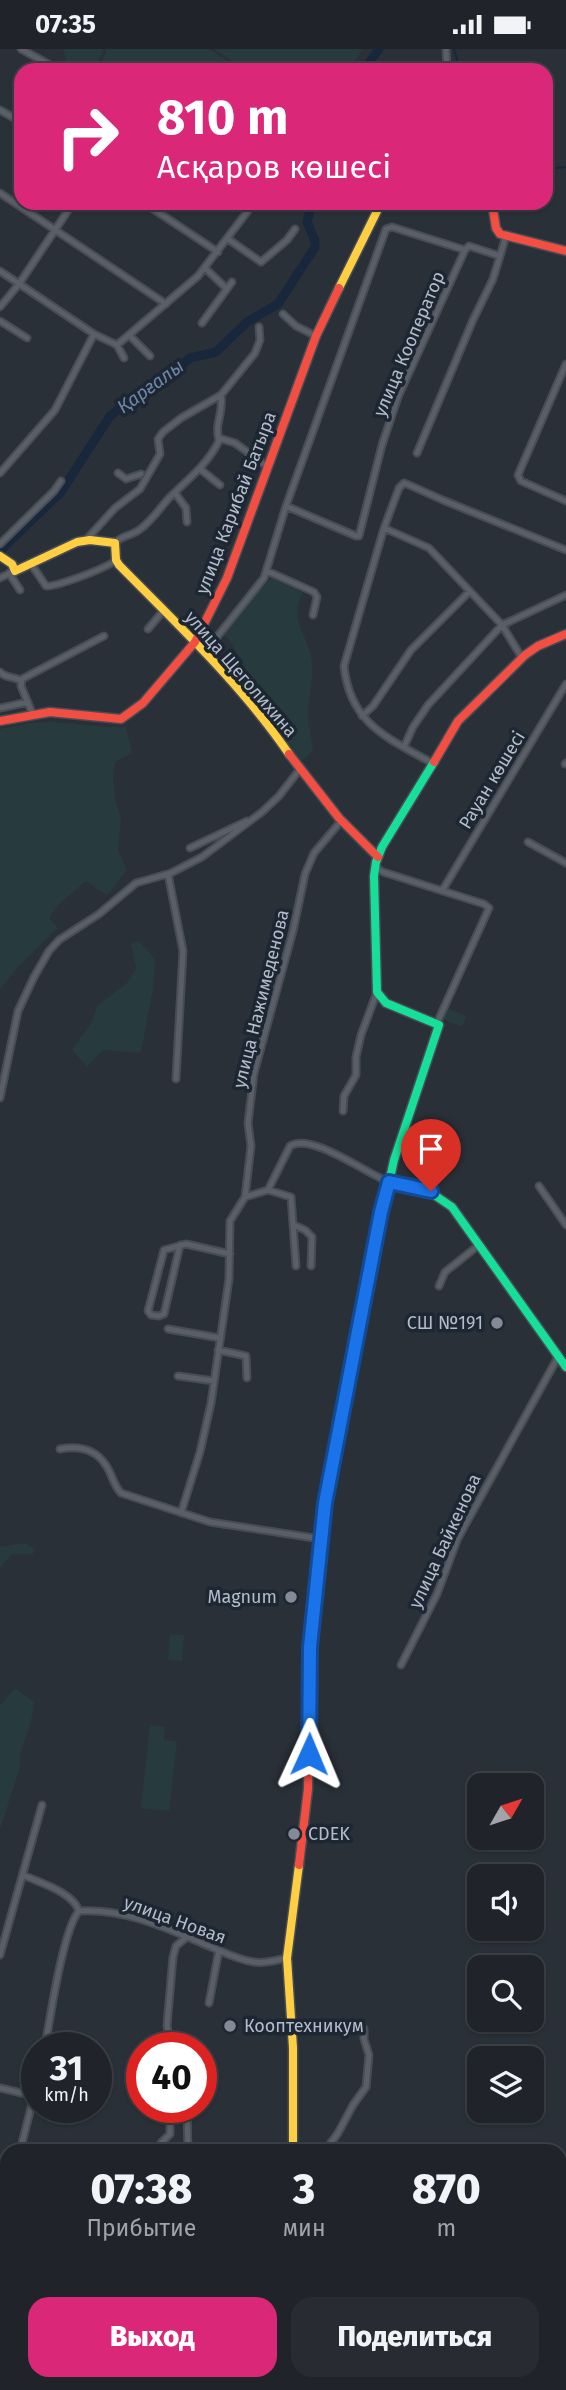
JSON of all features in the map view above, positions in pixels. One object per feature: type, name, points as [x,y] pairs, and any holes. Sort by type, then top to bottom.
[{"type":"street","points":[[21,49],[46,63]]},
{"type":"street","points":[[25,210],[166,304]]},
{"type":"street","points":[[0,307],[19,284],[68,210]]},
{"type":"street","points":[[155,210],[218,251]]},
{"type":"street","points":[[117,345],[205,268],[249,210]]},
{"type":"street","name":"улица Карибай Батыра","points":[[0,721],[50,712],[121,719],[143,703],[195,642],[228,578],[316,336],[378,210]]},
{"type":"street","points":[[493,210],[496,231],[566,251]]},
{"type":"street","points":[[205,652],[267,571],[286,506],[386,229],[392,227],[465,250],[469,246],[500,256]]},
{"type":"street","points":[[228,239],[261,262],[287,240],[295,229]]},
{"type":"street","points":[[417,453],[493,279],[506,236]]},
{"type":"street","name":"улица Кооператор","points":[[286,506],[359,536],[376,467],[398,397],[465,250]]},
{"type":"street","points":[[205,268],[226,289]]},
{"type":"street","points":[[0,271],[117,345],[124,358]]},
{"type":"street","points":[[202,323],[232,282]]},
{"type":"street","points":[[283,314],[296,326],[316,336]]},
{"type":"street","points":[[0,321],[27,338]]},
{"type":"street","points":[[118,473],[127,479],[142,474],[160,454],[158,439],[163,432],[186,414],[221,395],[256,353],[260,340],[259,327]]},
{"type":"street","points":[[0,473],[60,404],[98,335]]},
{"type":"street","points":[[129,335],[150,356]]},
{"type":"street","points":[[566,364],[518,478],[566,501]]},
{"type":"street","points":[[559,381],[566,384]]},
{"type":"street","points":[[0,578],[31,565],[51,551],[86,540],[115,543],[124,536],[137,532],[200,469],[216,447],[219,438],[216,430],[222,406],[221,395]]},
{"type":"street","points":[[219,438],[235,443],[268,467]]},
{"type":"street","points":[[200,469],[220,485]]},
{"type":"street","points":[[86,540],[104,519],[140,489],[142,474]]},
{"type":"street","points":[[0,544],[61,481]]},
{"type":"street","points":[[432,763],[372,727],[362,716],[349,688],[344,666],[384,528],[399,488],[404,483],[407,484],[566,550]]},
{"type":"street","points":[[175,493],[186,508],[187,522]]},
{"type":"street","points":[[384,528],[429,548],[502,625],[522,658]]},
{"type":"street","points":[[31,565],[46,586],[50,587],[93,573],[116,560],[115,543]]},
{"type":"street","points":[[0,556],[12,564],[12,572],[20,590]]},
{"type":"street","name":"улица Щеголихина","points":[[116,560],[205,652],[267,722],[300,769],[342,820],[378,857]]},
{"type":"street","points":[[267,571],[314,593],[317,597],[313,615]]},
{"type":"street","points":[[362,716],[373,706],[411,650],[470,591]]},
{"type":"street","points":[[404,747],[413,727],[428,705],[502,625],[566,595]]},
{"type":"street","points":[[149,629],[164,610]]},
{"type":"street","points":[[343,1111],[344,1096],[356,1076],[356,1058],[361,1035],[377,992],[375,867],[378,857],[458,721],[522,658],[537,646],[566,634]]},
{"type":"street","points":[[21,681],[104,636]]},
{"type":"street","points":[[0,672],[5,677],[18,678],[21,681]]},
{"type":"street","points":[[21,681],[33,715]]},
{"type":"street","name":"Рауан көшесі","points":[[442,891],[566,684]]},
{"type":"street","points":[[0,708],[28,702]]},
{"type":"street","points":[[0,1098],[18,1011],[49,951],[59,940],[99,914],[136,883],[168,874],[202,857],[256,817],[279,796],[300,769]]},
{"type":"street","points":[[190,849],[256,817]]},
{"type":"street","name":"улица Нажимеденова","points":[[181,1513],[208,1421],[229,1279],[230,1221],[245,1197],[251,1146],[248,1123],[254,1073],[293,931],[305,874],[314,853],[342,820]]},
{"type":"street","points":[[528,842],[566,863]]},
{"type":"street","points":[[293,2144],[293,2048],[286,1958],[308,1789],[310,1647],[325,1503],[381,1212],[394,1160],[438,1030],[438,1023],[489,908],[375,867]]},
{"type":"street","points":[[168,874],[183,951],[176,1079]]},
{"type":"street","points":[[377,992],[386,1003],[438,1023]]},
{"type":"street","points":[[268,1191],[290,1146],[300,1142],[332,1153],[389,1182],[431,1191],[442,1197],[452,1207],[566,1367]]},
{"type":"street","points":[[539,1186],[566,1225]]},
{"type":"street","points":[[245,1197],[268,1191],[290,1197],[296,1266]]},
{"type":"street","points":[[294,1225],[312,1237],[310,1266]]},
{"type":"street","points":[[180,1245],[164,1314],[151,1315],[148,1311],[162,1252],[180,1245],[186,1244],[230,1254]]},
{"type":"street","points":[[439,1286],[445,1272],[479,1245]]},
{"type":"street","points":[[168,1329],[220,1338]]},
{"type":"street","points":[[218,1350],[246,1356],[247,1378]]},
{"type":"street","name":"улица Байкенова","points":[[401,1665],[437,1594],[458,1538],[559,1357]]},
{"type":"street","points":[[178,1376],[214,1381]]},
{"type":"street","points":[[60,1449],[76,1446],[93,1453],[105,1463],[121,1493],[210,1522],[321,1539]]},
{"type":"street","points":[[0,1955],[42,1805]]},
{"type":"street","points":[[23,1875],[66,1896],[77,1905],[79,1911],[64,1949],[48,2032]]},
{"type":"street","name":"улица Новая","points":[[79,1911],[119,1913],[256,1963],[286,1958]]},
{"type":"street","points":[[168,2032],[173,1957],[176,1946],[187,1937]]},
{"type":"street","points":[[209,2003],[219,1950]]},
{"type":"street","points":[[330,2144],[366,2087],[369,2055],[364,2029]]},
{"type":"street","points":[[0,2088],[21,2093]]},
{"type":"street","points":[[22,2144],[27,2123]]},
{"type":"street","points":[[161,2144],[170,2134],[170,2123]]},
{"type":"street","points":[[187,2123],[188,2144]]},
{"type":"green space","points":[[63,49],[104,49],[97,63],[67,63]]},
{"type":"green space","points":[[107,49],[209,49],[230,63],[101,63]]},
{"type":"green space","points":[[214,49],[363,49],[354,63],[235,63]]},
{"type":"green space","points":[[272,578],[303,593],[299,602],[298,618],[312,663],[308,711],[313,750],[298,762],[239,682],[236,652],[224,635],[240,611]]},
{"type":"green space","points":[[29,723],[126,727],[132,753],[115,762],[113,777],[121,819],[118,851],[127,870],[107,896],[86,881],[58,905],[49,918],[58,928],[18,967],[0,989],[0,729]]},
{"type":"green space","points":[[139,941],[155,959],[153,989],[141,1053],[103,1050],[87,1067],[72,1050],[92,1022],[97,1006],[128,982],[136,968],[131,944]]},
{"type":"green space","points":[[447,1008],[466,1016],[462,1027],[443,1019]]},
{"type":"green space","points":[[25,1543],[35,1549],[33,1554],[12,1554],[0,1568],[0,1547]]},
{"type":"green space","points":[[170,1634],[184,1635],[182,1661],[168,1660]]},
{"type":"green space","points":[[15,1688],[34,1702],[20,1755],[20,1769],[0,1829],[0,1705]]},
{"type":"green space","points":[[150,1725],[165,1727],[164,1740],[177,1742],[169,1811],[141,1808]]},
{"type":"waterway","name":"Қарғалы","points":[[369,63],[379,49]]},
{"type":"waterway","points":[[454,49],[458,63]]},
{"type":"waterway","points":[[553,168],[566,167]]},
{"type":"waterway","name":"Қарғалы","points":[[0,551],[61,492],[110,416],[142,391],[158,385],[190,358],[216,352],[247,322],[278,304],[315,247],[307,222],[310,210]]},
{"type":"traffic: fast","points":[[372,1259],[394,1160],[439,1025],[386,1003],[377,992],[374,876],[382,847],[434,762]]},
{"type":"traffic: fast","points":[[389,1182],[430,1192],[452,1207],[566,1367]]},
{"type":"traffic: slow","points":[[339,288],[378,210]]},
{"type":"traffic: slow","points":[[0,556],[12,564],[15,571],[77,542],[90,540],[115,543],[119,565],[230,679],[289,754]]},
{"type":"traffic: slow","points":[[293,2144],[293,2048],[287,1958],[299,1865]]},
{"type":"traffic: jam","points":[[493,210],[496,228],[500,234],[566,251]]},
{"type":"traffic: jam","points":[[0,721],[50,712],[121,719],[143,703],[195,642],[227,578],[316,336],[339,288]]},
{"type":"traffic: jam","points":[[434,762],[458,721],[525,655],[566,634]]},
{"type":"traffic: jam","points":[[289,754],[339,818],[378,857]]},
{"type":"traffic: jam","points":[[299,1865],[308,1789],[310,1647],[325,1503],[372,1259]]},
{"type":"place","name":"СШ №191","points":[[497,1323]]},
{"type":"place","name":"Magnum","points":[[291,1597]]},
{"type":"place","name":"CDEK","points":[[294,1834]]},
{"type":"place","name":"Кооптехникум","points":[[230,2026]]},
{"type":"route","points":[[309,1754],[310,1647],[325,1503],[381,1212],[389,1182],[431,1191]]}]
